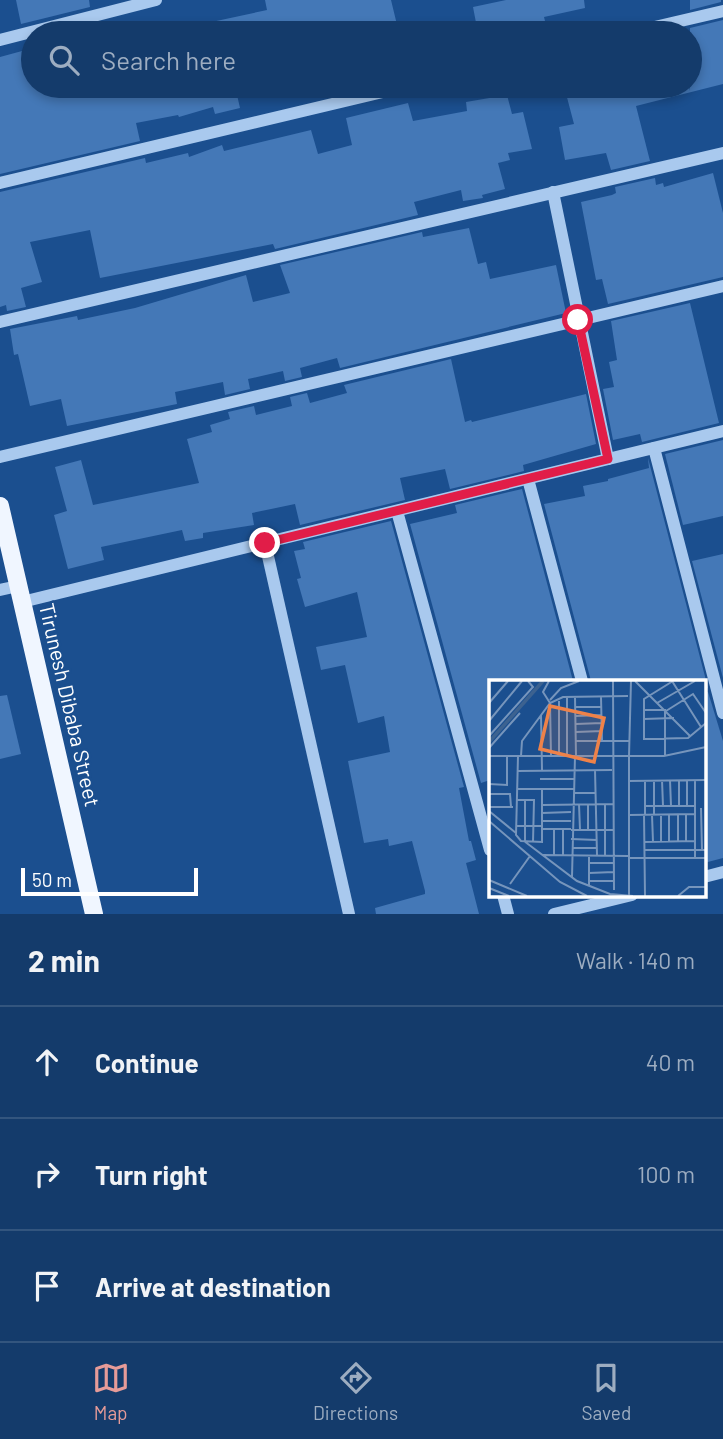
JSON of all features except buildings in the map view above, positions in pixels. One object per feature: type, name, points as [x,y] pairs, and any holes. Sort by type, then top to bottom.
[{"type":"main road","name":"Tirunesh Dibaba Street","points":[[0,506],[94,914]]},
{"type":"street","points":[[74,21],[156,0]]},
{"type":"street","points":[[680,21],[723,11]]},
{"type":"street","points":[[0,40],[21,35]]},
{"type":"street","points":[[0,183],[358,98]]},
{"type":"street","points":[[0,322],[723,153]]},
{"type":"street","points":[[553,192],[608,459]]},
{"type":"street","points":[[0,457],[723,286]]},
{"type":"street","points":[[0,590],[20,594],[265,543],[723,431]]},
{"type":"street","points":[[654,448],[723,713]]},
{"type":"street","points":[[528,479],[582,680]]},
{"type":"street","points":[[397,511],[489,846]]},
{"type":"street","points":[[265,543],[349,914]]},
{"type":"street","points":[[706,876],[723,872]]},
{"type":"street","points":[[504,897],[508,914]]},
{"type":"street","points":[[554,914],[624,897]]},
{"type":"route","points":[[265,543],[608,459],[578,320]]}]
